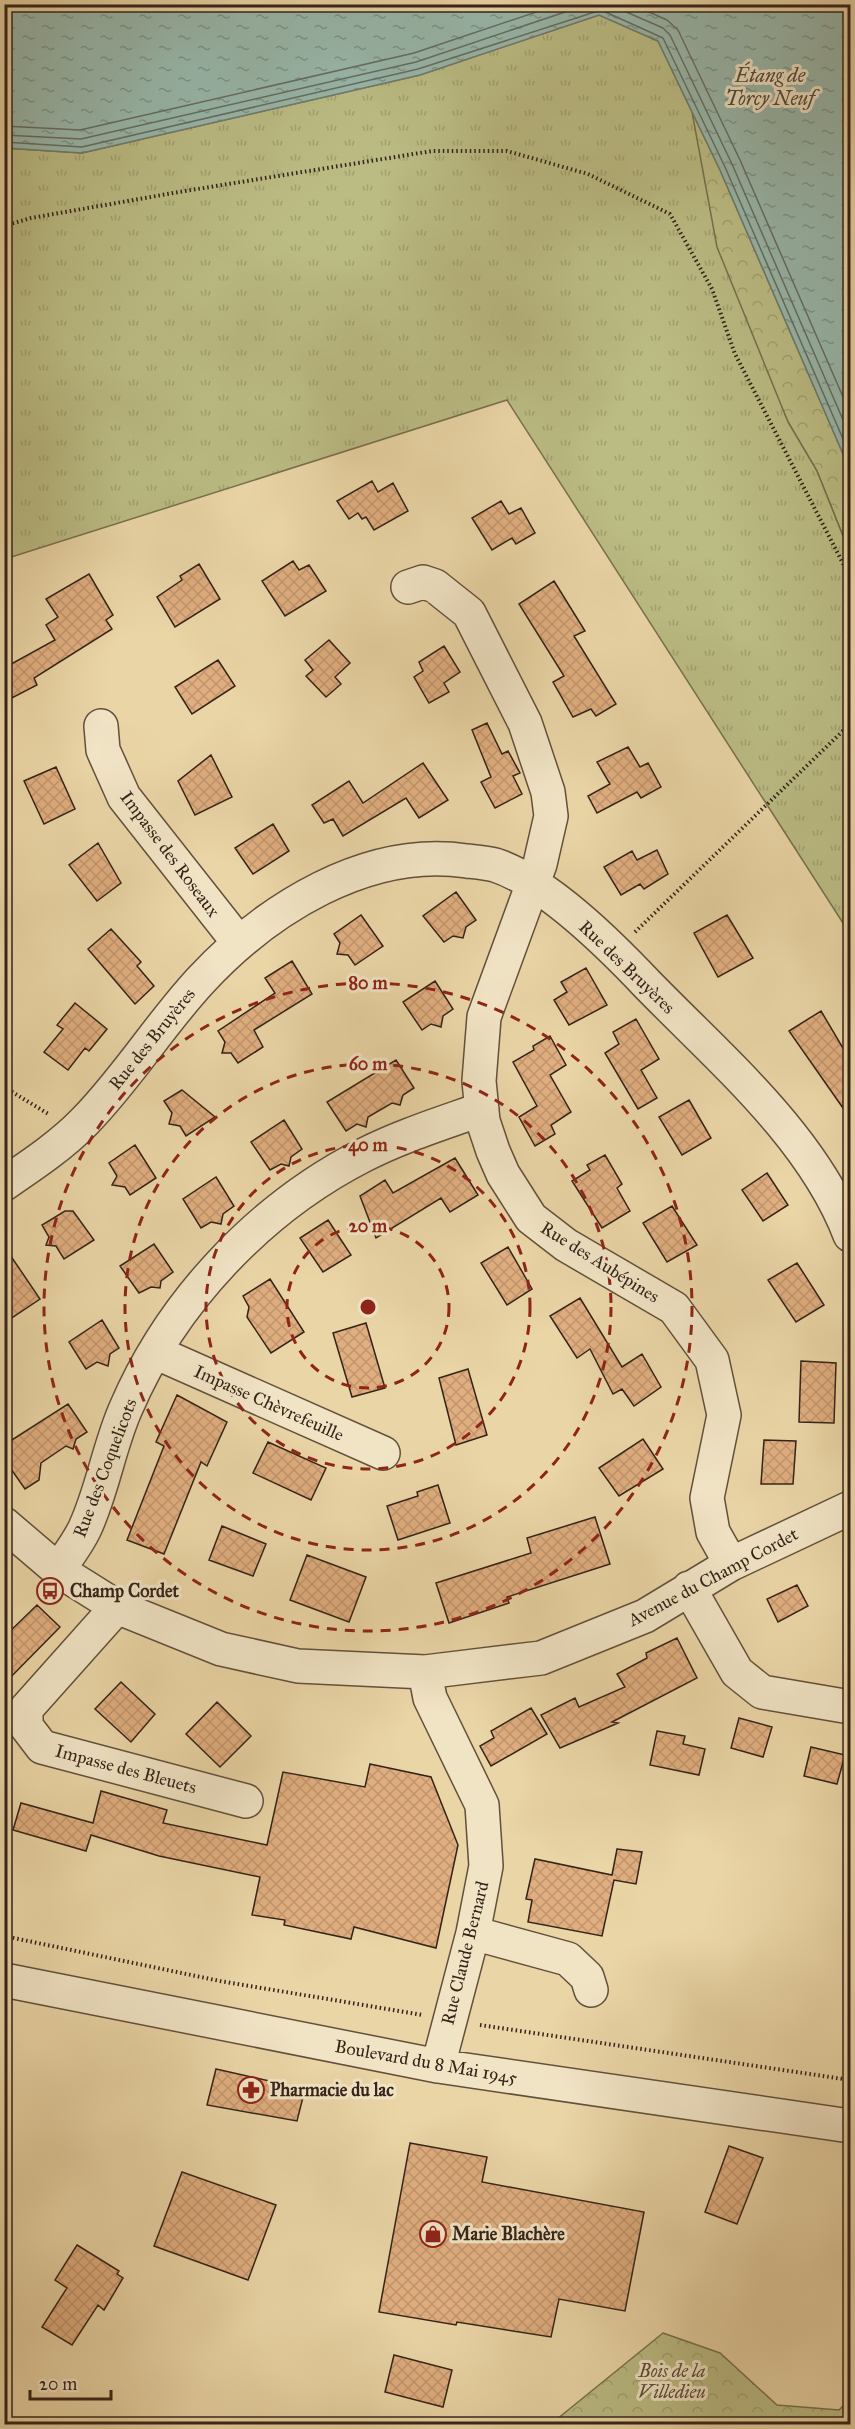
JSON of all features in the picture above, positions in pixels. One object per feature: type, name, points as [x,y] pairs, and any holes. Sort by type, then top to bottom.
[{"type":"street","name":"Rue des Aubépines","points":[[408,587],[423,582],[435,586],[469,613],[525,723],[542,769],[551,816],[540,864],[484,1017],[479,1081],[487,1131],[503,1173],[531,1218],[566,1245],[674,1308],[712,1360],[724,1415],[717,1460],[709,1479],[708,1507],[713,1532],[731,1564]]},
{"type":"street","name":"Impasse des Roseaux","points":[[100,726],[103,750],[124,797],[239,943]]},
{"type":"street","name":"Rue des Bruyères","points":[[4,1184],[30,1167],[85,1121],[201,980],[239,943],[284,909],[333,882],[398,861],[449,858],[495,865],[532,884],[602,937],[743,1083],[805,1152],[841,1211],[850,1235]]},
{"type":"street","name":"Rue des Coquelicots","points":[[58,1570],[85,1528],[126,1406],[155,1352],[208,1276],[280,1210],[364,1155],[482,1109]]},
{"type":"street","name":"Impasse Chèvrefeuille","points":[[155,1352],[383,1453]]},
{"type":"street","name":"Avenue du Champ Cordet","points":[[4,1524],[58,1570],[117,1606],[221,1648],[298,1666],[425,1672],[541,1658],[645,1617],[688,1588],[731,1564],[850,1508]]},
{"type":"street","points":[[688,1588],[737,1672],[762,1692],[850,1707]]},
{"type":"street","name":"Impasse des Bleuets","points":[[117,1606],[26,1709],[26,1726],[42,1747],[246,1802]]},
{"type":"street","name":"Rue Claude Bernard","points":[[425,1672],[430,1698],[482,1805],[486,1866],[473,1934],[438,2066]]},
{"type":"street","points":[[473,1934],[568,1959],[587,1977],[591,1990]]},
{"type":"street","name":"Boulevard du 8 Mai 1945","points":[[4,1980],[438,2066],[850,2126]]},
{"type":"path","points":[[4,226],[31,218],[432,151],[507,151],[588,174],[670,214],[712,289],[735,354],[850,577]]},
{"type":"path","points":[[615,951],[850,724]]},
{"type":"path","points":[[4,1087],[75,1130]]},
{"type":"green space","points":[[599,15],[658,41],[692,112],[717,247],[788,422],[817,471],[843,536],[850,545],[850,934],[507,400],[5,559],[4,148],[82,153],[420,75]]},
{"type":"green space","points":[[673,99],[692,112],[720,170],[850,470],[850,545],[843,536],[817,471],[788,422],[651,106]]},
{"type":"green space","name":"Bois de la Villedieu","points":[[663,2333],[720,2353],[777,2405],[839,2410],[850,2399],[850,2424],[551,2424]]},
{"type":"water","name":"Étang de Torcy Neuf","points":[[4,5],[850,5],[850,470],[720,170],[658,41],[599,15],[420,75],[82,153],[5,148]]},
{"type":"building","points":[[372,481],[378,492],[393,483],[408,511],[374,530],[366,517],[362,519],[358,513],[349,519],[337,501]]},
{"type":"building","points":[[501,501],[509,514],[521,508],[535,533],[516,544],[512,538],[492,550],[472,518]]},
{"type":"building","points":[[293,561],[299,570],[309,565],[326,591],[285,616],[262,581]]},
{"type":"building","points":[[199,564],[220,599],[175,627],[157,597],[182,580],[180,576]]},
{"type":"building","points":[[89,574],[113,615],[106,620],[112,629],[34,678],[37,685],[4,702],[4,668],[55,640],[46,625],[58,617],[46,599]]},
{"type":"building","points":[[554,581],[585,631],[574,636],[616,704],[596,716],[591,709],[573,717],[553,682],[564,676],[519,604]]},
{"type":"building","points":[[329,640],[350,663],[335,677],[341,684],[326,697],[306,676],[313,670],[305,660]]},
{"type":"building","points":[[444,646],[460,672],[444,683],[449,692],[429,703],[414,677],[423,671],[419,662]]},
{"type":"building","points":[[218,660],[235,686],[192,714],[175,687]]},
{"type":"building","points":[[487,723],[502,754],[508,751],[520,773],[513,776],[522,794],[495,808],[481,782],[491,777],[472,730]]},
{"type":"building","points":[[628,747],[640,767],[648,763],[661,787],[641,798],[637,792],[597,813],[588,796],[610,784],[597,762]]},
{"type":"building","points":[[211,755],[232,797],[195,815],[178,781]]},
{"type":"building","points":[[423,763],[448,800],[419,818],[406,798],[343,836],[333,819],[324,823],[312,805],[349,781],[363,803]]},
{"type":"building","points":[[56,767],[75,809],[44,824],[24,781]]},
{"type":"building","points":[[273,824],[289,851],[253,874],[235,848]]},
{"type":"building","points":[[98,843],[121,883],[97,901],[69,865]]},
{"type":"building","points":[[657,850],[668,874],[644,889],[640,884],[621,895],[604,867],[632,851],[637,860]]},
{"type":"building","points":[[456,892],[476,920],[466,927],[463,938],[453,936],[444,942],[423,916]]},
{"type":"building","points":[[361,915],[383,946],[355,965],[348,955],[337,954],[340,943],[334,934]]},
{"type":"building","points":[[727,915],[753,958],[718,977],[694,933]]},
{"type":"building","points":[[111,929],[141,962],[137,966],[154,986],[135,1004],[88,949]]},
{"type":"building","points":[[292,961],[312,994],[254,1030],[263,1047],[238,1063],[231,1053],[222,1053],[225,1042],[218,1031],[275,993],[265,978]]},
{"type":"building","points":[[586,968],[607,1005],[569,1025],[554,1000],[567,992],[561,982]]},
{"type":"building","points":[[435,981],[453,1009],[443,1016],[441,1027],[431,1024],[422,1030],[403,1002]]},
{"type":"building","points":[[75,1003],[107,1029],[89,1051],[85,1048],[68,1070],[44,1052],[63,1029],[57,1025]]},
{"type":"building","points":[[821,1011],[850,1060],[850,1118],[789,1031]]},
{"type":"building","points":[[636,1019],[659,1059],[641,1070],[657,1098],[638,1109],[605,1053],[619,1044],[613,1032]]},
{"type":"building","points":[[550,1036],[566,1065],[550,1075],[571,1112],[551,1125],[555,1134],[535,1146],[519,1117],[537,1106],[513,1062],[534,1050],[533,1046]]},
{"type":"building","points":[[396,1060],[414,1088],[403,1095],[400,1105],[392,1103],[368,1117],[366,1127],[357,1124],[346,1131],[327,1102]]},
{"type":"building","points":[[182,1090],[215,1117],[186,1136],[180,1126],[169,1124],[172,1113],[164,1101]]},
{"type":"building","points":[[689,1100],[711,1138],[682,1155],[659,1117]]},
{"type":"building","points":[[284,1120],[302,1149],[291,1157],[289,1166],[281,1164],[270,1170],[251,1142]]},
{"type":"building","points":[[135,1145],[156,1178],[130,1195],[125,1187],[112,1185],[117,1176],[109,1163]]},
{"type":"building","points":[[605,1155],[622,1184],[617,1188],[630,1211],[602,1228],[572,1181],[590,1170],[587,1165]]},
{"type":"building","points":[[455,1158],[478,1195],[450,1212],[441,1198],[376,1238],[360,1196],[385,1180],[393,1193]]},
{"type":"building","points":[[767,1173],[788,1205],[763,1221],[742,1190]]},
{"type":"building","points":[[216,1177],[234,1206],[223,1214],[221,1224],[211,1222],[201,1228],[183,1199]]},
{"type":"building","points":[[672,1206],[697,1245],[667,1262],[643,1223]]},
{"type":"building","points":[[65,1211],[73,1211],[94,1240],[64,1259],[56,1246],[46,1245],[49,1237],[42,1225]]},
{"type":"building","points":[[328,1220],[351,1255],[323,1272],[300,1238]]},
{"type":"building","points":[[154,1244],[173,1272],[161,1281],[160,1288],[151,1287],[139,1293],[120,1266]]},
{"type":"building","points":[[4,1246],[40,1299],[4,1323]]},
{"type":"building","points":[[508,1247],[532,1289],[507,1305],[481,1263]]},
{"type":"building","points":[[797,1263],[824,1305],[796,1322],[768,1280]]},
{"type":"building","points":[[270,1279],[304,1332],[271,1353],[247,1317],[249,1307],[243,1296]]},
{"type":"building","points":[[580,1298],[622,1367],[642,1354],[661,1387],[634,1406],[622,1389],[613,1394],[590,1349],[577,1358],[550,1316]]},
{"type":"building","points":[[102,1320],[119,1348],[110,1354],[108,1366],[97,1362],[86,1369],[69,1342]]},
{"type":"building","points":[[366,1323],[385,1388],[352,1397],[333,1333]]},
{"type":"building","points":[[801,1361],[836,1363],[834,1423],[799,1422]]},
{"type":"building","points":[[468,1369],[487,1435],[456,1445],[439,1378]]},
{"type":"building","points":[[177,1395],[227,1422],[207,1466],[201,1462],[164,1554],[127,1540],[164,1446],[156,1442]]},
{"type":"building","points":[[68,1404],[87,1432],[76,1439],[73,1449],[66,1446],[41,1463],[39,1480],[25,1489],[4,1459],[4,1445]]},
{"type":"building","points":[[643,1439],[663,1469],[619,1496],[599,1468]]},
{"type":"building","points":[[764,1440],[796,1441],[793,1484],[761,1484]]},
{"type":"building","points":[[268,1442],[326,1468],[311,1500],[253,1473]]},
{"type":"building","points":[[438,1485],[450,1523],[398,1540],[387,1506],[418,1496],[417,1492]]},
{"type":"building","points":[[595,1517],[610,1564],[507,1597],[509,1603],[449,1623],[436,1583],[531,1553],[527,1538]]},
{"type":"building","points":[[222,1526],[266,1544],[253,1576],[209,1560]]},
{"type":"building","points":[[307,1555],[366,1577],[349,1622],[290,1600]]},
{"type":"building","points":[[797,1585],[808,1606],[778,1622],[767,1599]]},
{"type":"building","points":[[37,1605],[60,1627],[4,1684],[4,1637]]},
{"type":"building","points":[[677,1638],[697,1678],[612,1722],[618,1723],[560,1748],[541,1715],[575,1698],[579,1707],[625,1687],[617,1674],[647,1658],[646,1653]]},
{"type":"building","points":[[121,1682],[155,1714],[131,1742],[95,1709]]},
{"type":"building","points":[[217,1702],[251,1736],[220,1767],[186,1734]]},
{"type":"building","points":[[531,1708],[547,1734],[491,1766],[480,1746],[494,1738],[491,1731]]},
{"type":"building","points":[[739,1718],[772,1727],[763,1757],[731,1748]]},
{"type":"building","points":[[657,1731],[685,1736],[683,1744],[705,1749],[699,1775],[650,1765]]},
{"type":"building","points":[[811,1747],[845,1755],[837,1784],[804,1776]]},
{"type":"building","points":[[370,1764],[431,1777],[458,1845],[436,1948],[354,1927],[351,1939],[284,1925],[285,1920],[252,1915],[260,1877],[159,1856],[91,1835],[86,1851],[13,1830],[21,1803],[93,1823],[101,1791],[167,1810],[163,1823],[267,1845],[283,1772],[365,1787]]},
{"type":"building","points":[[617,1849],[642,1852],[636,1884],[614,1880],[602,1936],[528,1922],[532,1900],[526,1899],[535,1859],[612,1875]]},
{"type":"building","points":[[216,2069],[305,2089],[297,2121],[207,2105]]},
{"type":"building","points":[[410,2143],[487,2157],[482,2182],[644,2212],[625,2311],[559,2299],[551,2337],[379,2312]]},
{"type":"building","points":[[729,2146],[763,2158],[737,2224],[705,2212]]},
{"type":"building","points":[[182,2172],[276,2205],[248,2280],[154,2246]]},
{"type":"building","points":[[77,2245],[119,2271],[117,2274],[123,2278],[104,2310],[98,2305],[72,2345],[42,2327],[67,2288],[55,2280]]},
{"type":"building","points":[[394,2355],[452,2370],[443,2407],[385,2392]]},
{"type":"place","name":"Champ Cordet","points":[[50,1591]]},
{"type":"place","name":"Pharmacie du lac","points":[[251,2090]]},
{"type":"place","name":"Marie Blachère","points":[[433,2234]]}]
